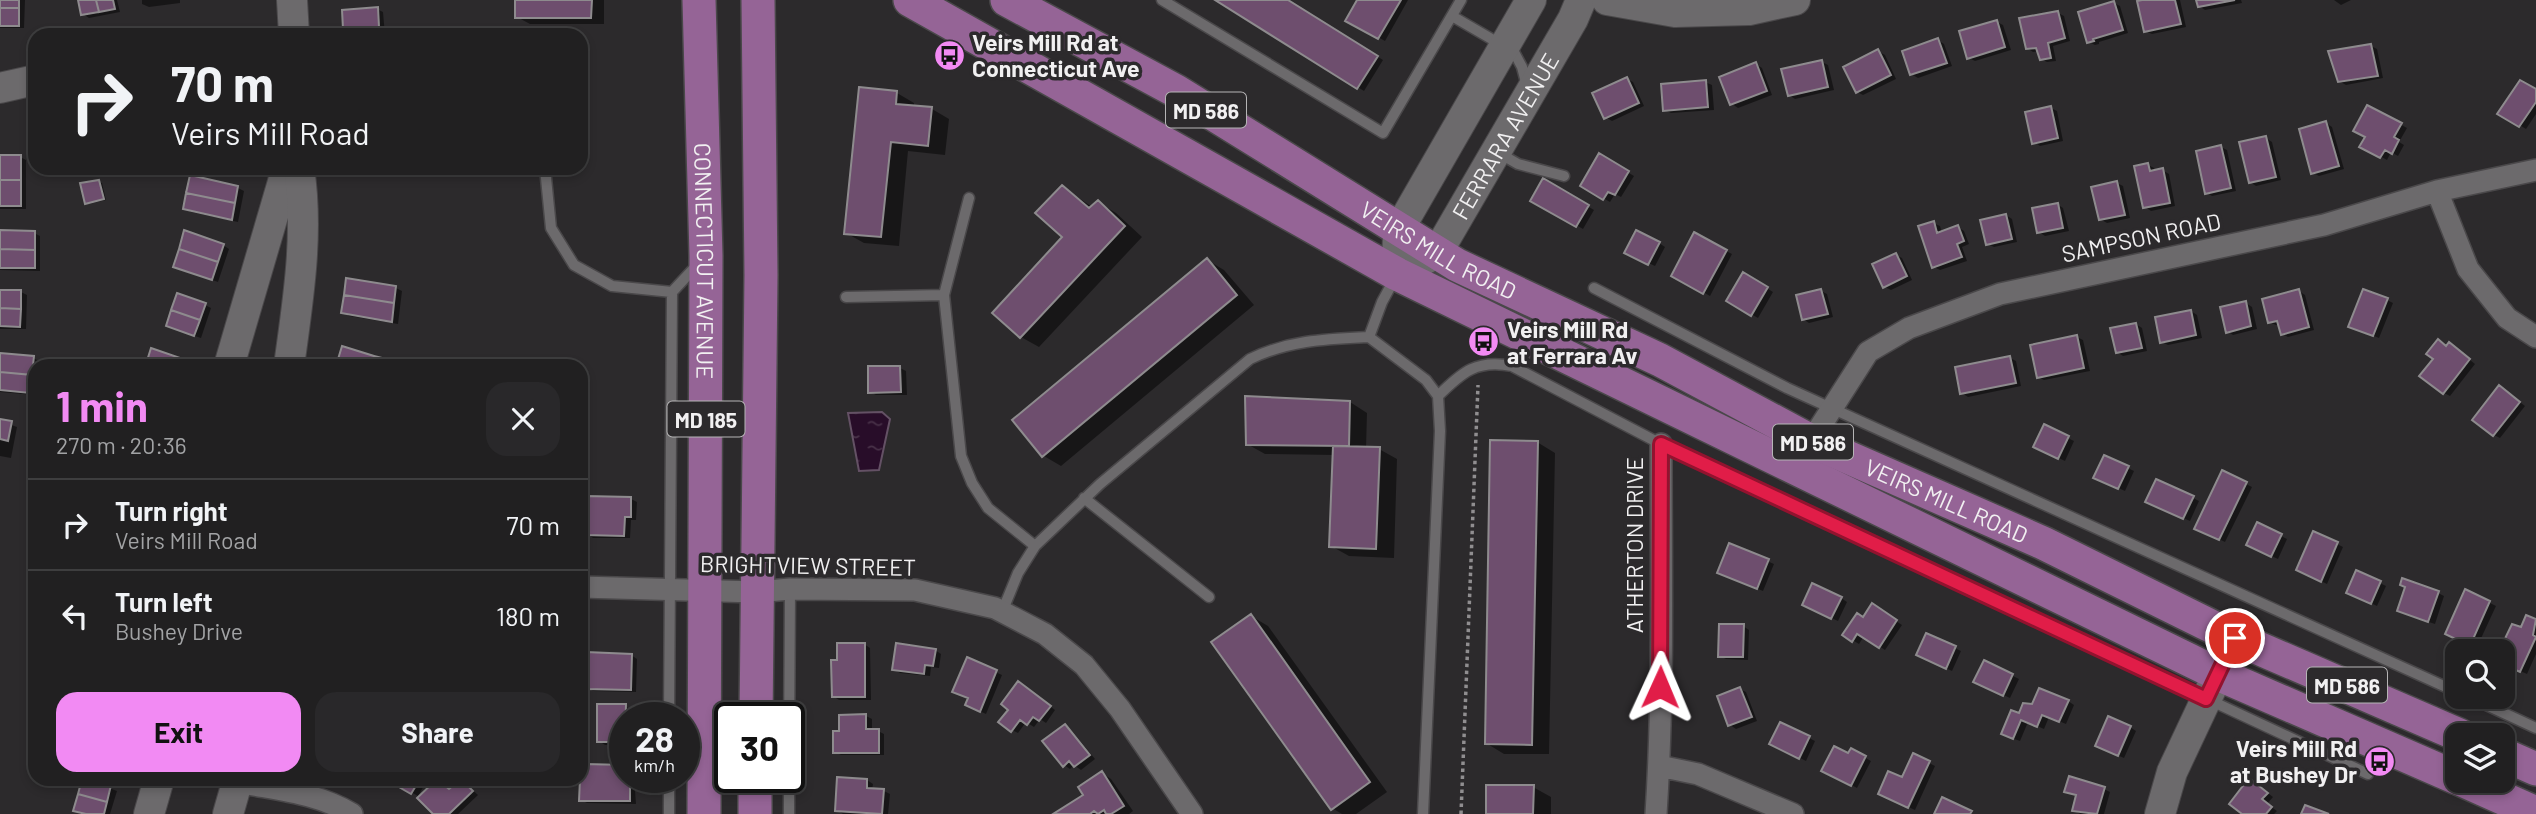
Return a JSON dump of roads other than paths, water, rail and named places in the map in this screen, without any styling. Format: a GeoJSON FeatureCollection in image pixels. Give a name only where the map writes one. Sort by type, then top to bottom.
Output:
{"type":"FeatureCollection","features":[{"type":"Feature","properties":{"kind":"main road","name":"VEIRS MILL ROAD"},"geometry":{"type":"LineString","coordinates":[[910,0],[1397,274],[2212,687],[2445,774]]}},
{"type":"Feature","properties":{"kind":"main road","name":"VEIRS MILL ROAD"},"geometry":{"type":"LineString","coordinates":[[1007,0],[1176,91],[1398,231],[1457,265],[1660,360],[1811,441],[2043,543],[2235,638],[2445,729]]}},
{"type":"Feature","properties":{"kind":"main road"},"geometry":{"type":"LineString","coordinates":[[1045,0],[1176,91]]}},
{"type":"Feature","properties":{"kind":"main road","name":"CONNECTICUT AVENUE"},"geometry":{"type":"LineString","coordinates":[[697,8],[706,256],[704,814]]}},
{"type":"Feature","properties":{"kind":"main road","name":"MD 185"},"geometry":{"type":"LineString","coordinates":[[756,702],[764,8]]}},
{"type":"Feature","properties":{"kind":"main road"},"geometry":{"type":"LineString","coordinates":[[2515,759],[2536,768]]}},
{"type":"Feature","properties":{"kind":"main road"},"geometry":{"type":"LineString","coordinates":[[755,793],[755,814]]}},
{"type":"Feature","properties":{"kind":"main road"},"geometry":{"type":"LineString","coordinates":[[2491,793],[2536,813]]}},
{"type":"Feature","properties":{"kind":"street"},"geometry":{"type":"LineString","coordinates":[[292,0],[293,28]]}},
{"type":"Feature","properties":{"kind":"street","name":"FERRARA AVENUE"},"geometry":{"type":"LineString","coordinates":[[1397,274],[1398,231],[1531,0]]}},
{"type":"Feature","properties":{"kind":"street","name":"FERRARA AVENUE"},"geometry":{"type":"LineString","coordinates":[[1437,253],[1530,96],[1581,0]]}},
{"type":"Feature","properties":{"kind":"street"},"geometry":{"type":"LineString","coordinates":[[1606,0],[1675,12],[1749,10],[1795,0]]}},
{"type":"Feature","properties":{"kind":"street"},"geometry":{"type":"LineString","coordinates":[[0,88],[28,82]]}},
{"type":"Feature","properties":{"kind":"street","name":"SAMPSON ROAD"},"geometry":{"type":"LineString","coordinates":[[1811,441],[1868,352],[1909,328],[2000,294],[2324,225],[2437,191],[2536,170]]}},
{"type":"Feature","properties":{"kind":"street"},"geometry":{"type":"LineString","coordinates":[[231,359],[285,175]]}},
{"type":"Feature","properties":{"kind":"street"},"geometry":{"type":"LineString","coordinates":[[290,359],[303,254],[300,175]]}},
{"type":"Feature","properties":{"kind":"street"},"geometry":{"type":"LineString","coordinates":[[2437,191],[2468,268],[2507,318],[2536,337]]}},
{"type":"Feature","properties":{"kind":"street"},"geometry":{"type":"LineString","coordinates":[[1397,274],[1437,253]]}},
{"type":"Feature","properties":{"kind":"street","name":"ATHERTON DRIVE"},"geometry":{"type":"LineString","coordinates":[[1656,814],[1662,583],[1661,444]]}},
{"type":"Feature","properties":{"kind":"street","name":"BRIGHTVIEW STREET"},"geometry":{"type":"LineString","coordinates":[[588,587],[757,592],[790,589],[915,590],[995,608],[1045,634],[1083,666],[1120,709],[1192,814]]}},
{"type":"Feature","properties":{"kind":"street"},"geometry":{"type":"LineString","coordinates":[[2160,814],[2172,772],[2235,638]]}},
{"type":"Feature","properties":{"kind":"street"},"geometry":{"type":"LineString","coordinates":[[1659,766],[1698,774],[1793,814]]}},
{"type":"Feature","properties":{"kind":"street"},"geometry":{"type":"LineString","coordinates":[[149,814],[157,786]]}},
{"type":"Feature","properties":{"kind":"street"},"geometry":{"type":"LineString","coordinates":[[228,814],[236,786]]}},
{"type":"Feature","properties":{"kind":"street"},"geometry":{"type":"LineString","coordinates":[[266,786],[309,795],[352,814]]}},
{"type":"Feature","properties":{"kind":"lane"},"geometry":{"type":"LineString","coordinates":[[1162,0],[1383,133],[1461,0]]}},
{"type":"Feature","properties":{"kind":"lane"},"geometry":{"type":"LineString","coordinates":[[1452,16],[1514,52],[1522,67],[1530,96]]}},
{"type":"Feature","properties":{"kind":"lane"},"geometry":{"type":"LineString","coordinates":[[1497,152],[1518,164],[1563,176]]}},
{"type":"Feature","properties":{"kind":"lane"},"geometry":{"type":"LineString","coordinates":[[546,175],[551,228],[574,265],[612,286],[672,292]]}},
{"type":"Feature","properties":{"kind":"lane"},"geometry":{"type":"LineString","coordinates":[[969,198],[944,295],[961,456],[972,483],[988,508],[1035,546]]}},
{"type":"Feature","properties":{"kind":"lane"},"geometry":{"type":"LineString","coordinates":[[669,702],[672,292],[706,256]]}},
{"type":"Feature","properties":{"kind":"lane","name":"VEIRS MILL ROAD"},"geometry":{"type":"LineString","coordinates":[[1369,337],[1382,302],[1397,274]]}},
{"type":"Feature","properties":{"kind":"lane","name":"VEIRS MILL ROAD"},"geometry":{"type":"LineString","coordinates":[[1594,288],[1787,388],[2445,687]]}},
{"type":"Feature","properties":{"kind":"lane"},"geometry":{"type":"LineString","coordinates":[[846,297],[944,295]]}},
{"type":"Feature","properties":{"kind":"lane"},"geometry":{"type":"LineString","coordinates":[[1002,612],[1018,573],[1035,546],[1084,498],[1250,359],[1293,343],[1369,337],[1426,380],[1438,396],[1440,431],[1423,814]]}},
{"type":"Feature","properties":{"kind":"lane","name":"VEIRS MILL ROAD"},"geometry":{"type":"LineString","coordinates":[[1438,396],[1461,373],[1472,368],[1488,364],[1512,366],[1661,444],[2212,687],[2368,774]]}},
{"type":"Feature","properties":{"kind":"lane"},"geometry":{"type":"LineString","coordinates":[[1084,498],[1209,597]]}},
{"type":"Feature","properties":{"kind":"lane"},"geometry":{"type":"LineString","coordinates":[[789,702],[790,589]]}},
{"type":"Feature","properties":{"kind":"lane"},"geometry":{"type":"LineString","coordinates":[[2495,709],[2536,728]]}},
{"type":"Feature","properties":{"kind":"lane"},"geometry":{"type":"LineString","coordinates":[[669,793],[669,814]]}},
{"type":"Feature","properties":{"kind":"lane"},"geometry":{"type":"LineString","coordinates":[[789,793],[789,814]]}},
{"type":"Feature","properties":{"kind":"water"},"geometry":{"type":"Polygon","coordinates":[[[882,412],[890,419],[879,470],[859,471],[848,413],[882,412]]]}},
{"type":"Feature","properties":{"kind":"place","name":"Veirs Mill Rd at Connecticut Ave"},"geometry":{"type":"Point","coordinates":[949,55]}},
{"type":"Feature","properties":{"kind":"place","name":"Veirs Mill Rd at Ferrara Av"},"geometry":{"type":"Point","coordinates":[1484,342]}},
{"type":"Feature","properties":{"kind":"place","name":"Veirs Mill Rd at Bushey Dr"},"geometry":{"type":"Point","coordinates":[2380,761]}}]}
